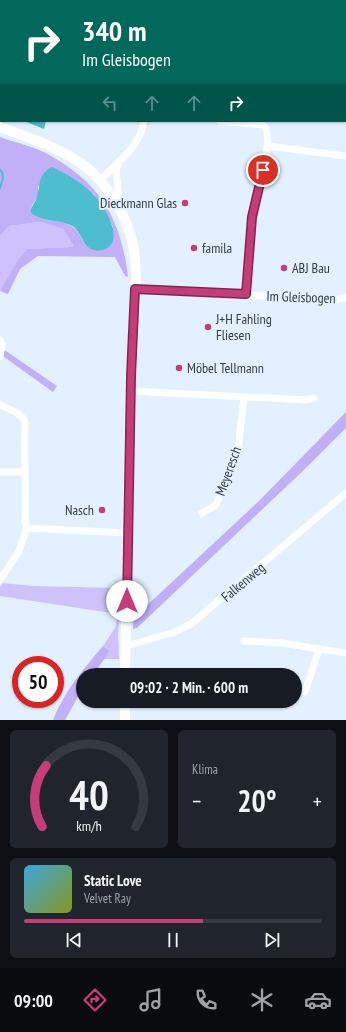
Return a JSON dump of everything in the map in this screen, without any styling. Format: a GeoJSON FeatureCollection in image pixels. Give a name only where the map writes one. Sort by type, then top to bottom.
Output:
{"type":"FeatureCollection","features":[{"type":"Feature","properties":{"kind":"main road"},"geometry":{"type":"LineString","coordinates":[[0,127],[65,152],[79,162],[100,180],[121,211],[130,234],[135,258],[135,289],[130,391],[125,668]]}},
{"type":"Feature","properties":{"kind":"main road"},"geometry":{"type":"LineString","coordinates":[[125,708],[125,720]]}},
{"type":"Feature","properties":{"kind":"street"},"geometry":{"type":"LineString","coordinates":[[100,180],[137,142],[144,122]]}},
{"type":"Feature","properties":{"kind":"street"},"geometry":{"type":"LineString","coordinates":[[231,122],[263,125],[268,130],[268,146],[252,217],[246,294]]}},
{"type":"Feature","properties":{"kind":"street"},"geometry":{"type":"LineString","coordinates":[[268,146],[346,156]]}},
{"type":"Feature","properties":{"kind":"street"},"geometry":{"type":"LineString","coordinates":[[119,161],[116,170],[121,211]]}},
{"type":"Feature","properties":{"kind":"street","name":"Im Gleisbogen"},"geometry":{"type":"LineString","coordinates":[[135,289],[335,300],[346,298]]}},
{"type":"Feature","properties":{"kind":"street"},"geometry":{"type":"LineString","coordinates":[[0,340],[2,344],[0,357]]}},
{"type":"Feature","properties":{"kind":"street"},"geometry":{"type":"LineString","coordinates":[[130,391],[306,400],[314,398]]}},
{"type":"Feature","properties":{"kind":"street","name":"Meyeresch"},"geometry":{"type":"LineString","coordinates":[[202,513],[216,505],[238,451],[244,397]]}},
{"type":"Feature","properties":{"kind":"street"},"geometry":{"type":"LineString","coordinates":[[0,405],[24,419],[25,472],[27,478],[25,521],[27,528],[19,551],[0,580]]}},
{"type":"Feature","properties":{"kind":"street"},"geometry":{"type":"LineString","coordinates":[[0,472],[25,472]]}},
{"type":"Feature","properties":{"kind":"street","name":"Falkenweg"},"geometry":{"type":"LineString","coordinates":[[126,646],[172,633],[191,624],[346,493]]}},
{"type":"Feature","properties":{"kind":"street"},"geometry":{"type":"LineString","coordinates":[[27,528],[127,533]]}},
{"type":"Feature","properties":{"kind":"street"},"geometry":{"type":"LineString","coordinates":[[244,641],[283,643],[346,653]]}},
{"type":"Feature","properties":{"kind":"street"},"geometry":{"type":"LineString","coordinates":[[305,692],[319,648]]}},
{"type":"Feature","properties":{"kind":"shaded area"},"geometry":{"type":"Polygon","coordinates":[[[0,137],[33,148],[51,156],[69,167],[84,179],[96,192],[114,221],[125,257],[128,277],[125,276],[115,257],[38,256],[20,269],[8,294],[0,291],[19,258],[27,249],[72,247],[73,245],[63,229],[40,222],[9,226],[0,236],[0,137]],[[38,186],[38,196],[32,205],[31,213],[41,218],[68,224],[75,228],[84,242],[113,227],[94,194],[38,186]]]}},
{"type":"Feature","properties":{"kind":"shaded area"},"geometry":{"type":"Polygon","coordinates":[[[40,222],[63,229],[73,245],[72,247],[27,249],[19,258],[2,291],[0,290],[0,236],[9,226],[40,222]]]}},
{"type":"Feature","properties":{"kind":"shaded area"},"geometry":{"type":"Polygon","coordinates":[[[0,347],[57,386],[53,392],[0,354],[0,347]]]}},
{"type":"Feature","properties":{"kind":"shaded area"},"geometry":{"type":"Polygon","coordinates":[[[346,412],[346,428],[307,467],[137,628],[133,629],[134,611],[142,610],[259,501],[346,412]]]}},
{"type":"Feature","properties":{"kind":"shaded area"},"geometry":{"type":"Polygon","coordinates":[[[3,583],[33,586],[117,588],[118,614],[0,596],[0,587],[3,583]]]}},
{"type":"Feature","properties":{"kind":"shaded area"},"geometry":{"type":"Polygon","coordinates":[[[118,614],[120,614],[118,633],[119,659],[104,659],[110,651],[103,646],[115,628],[118,614]]]}},
{"type":"Feature","properties":{"kind":"shaded area"},"geometry":{"type":"Polygon","coordinates":[[[103,646],[110,651],[98,668],[85,668],[103,646]]]}},
{"type":"Feature","properties":{"kind":"shaded area"},"geometry":{"type":"Polygon","coordinates":[[[76,680],[76,700],[65,720],[53,720],[59,708],[64,708],[64,698],[76,680]]]}},
{"type":"Feature","properties":{"kind":"water"},"geometry":{"type":"Polygon","coordinates":[[[26,122],[46,122],[44,129],[26,122]]]}},
{"type":"Feature","properties":{"kind":"water"},"geometry":{"type":"Polygon","coordinates":[[[52,167],[68,175],[84,186],[93,194],[102,206],[111,222],[114,238],[106,249],[91,249],[86,245],[74,227],[65,223],[41,218],[31,213],[31,208],[36,198],[42,176],[52,167]]]}},
{"type":"Feature","properties":{"kind":"waterway"},"geometry":{"type":"LineString","coordinates":[[0,170],[3,178],[0,188]]}},
{"type":"Feature","properties":{"kind":"place","name":"Dieckmann Glas"},"geometry":{"type":"Point","coordinates":[185,203]}},
{"type":"Feature","properties":{"kind":"place","name":"famila"},"geometry":{"type":"Point","coordinates":[194,248]}},
{"type":"Feature","properties":{"kind":"place","name":"ABJ Bau"},"geometry":{"type":"Point","coordinates":[284,268]}},
{"type":"Feature","properties":{"kind":"place","name":"J+H Fahling Fliesen"},"geometry":{"type":"Point","coordinates":[208,327]}},
{"type":"Feature","properties":{"kind":"place","name":"Möbel Tellmann"},"geometry":{"type":"Point","coordinates":[179,368]}},
{"type":"Feature","properties":{"kind":"place","name":"Nasch"},"geometry":{"type":"Point","coordinates":[102,510]}},
{"type":"Feature","properties":{"kind":"route"},"geometry":{"type":"LineString","coordinates":[[127,601],[129,436],[135,289],[246,294],[252,217],[263,170]]}}]}
